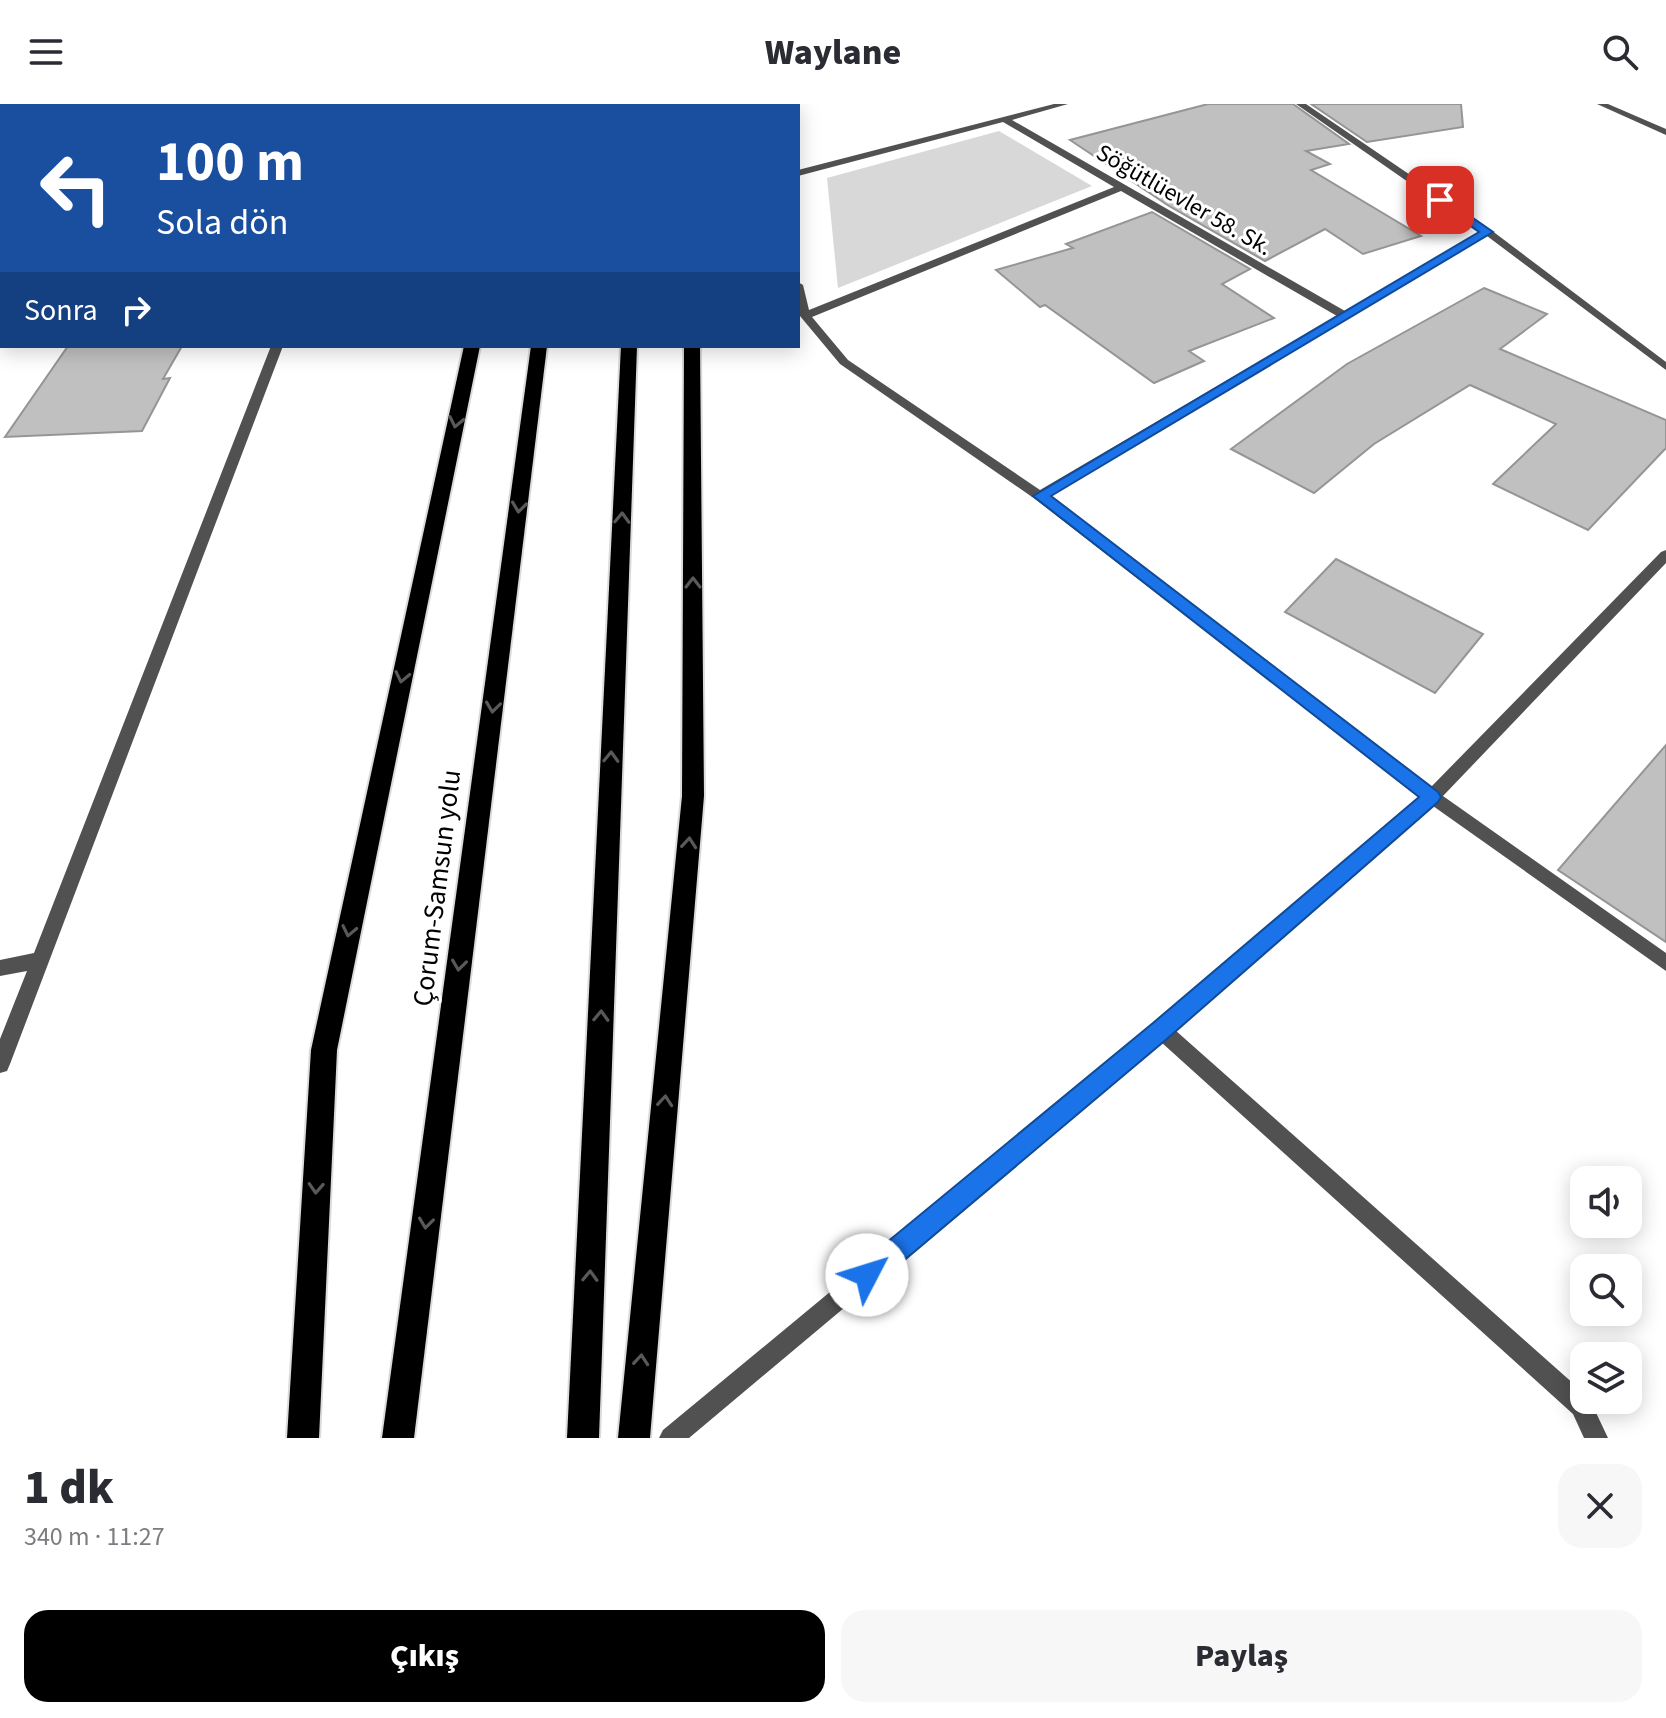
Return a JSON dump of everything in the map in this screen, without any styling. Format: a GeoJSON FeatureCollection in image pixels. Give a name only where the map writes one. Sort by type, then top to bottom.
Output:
{"type":"FeatureCollection","features":[{"type":"Feature","properties":{"kind":"highway"},"geometry":{"type":"LineString","coordinates":[[303,1438],[324,1050],[472,348]]}},
{"type":"Feature","properties":{"kind":"highway","name":"Çorum-Samsun yolu"},"geometry":{"type":"LineString","coordinates":[[398,1438],[539,348]]}},
{"type":"Feature","properties":{"kind":"highway"},"geometry":{"type":"LineString","coordinates":[[583,1438],[629,348]]}},
{"type":"Feature","properties":{"kind":"highway"},"geometry":{"type":"LineString","coordinates":[[634,1438],[693,796],[692,348]]}},
{"type":"Feature","properties":{"kind":"street"},"geometry":{"type":"LineString","coordinates":[[800,172],[1064,104]]}},
{"type":"Feature","properties":{"kind":"street"},"geometry":{"type":"LineString","coordinates":[[1300,104],[1487,232],[1666,367]]}},
{"type":"Feature","properties":{"kind":"street"},"geometry":{"type":"LineString","coordinates":[[1601,104],[1666,132]]}},
{"type":"Feature","properties":{"kind":"street","name":"Söğütlüevler 58. Sk."},"geometry":{"type":"LineString","coordinates":[[1005,120],[1344,315]]}},
{"type":"Feature","properties":{"kind":"street"},"geometry":{"type":"LineString","coordinates":[[805,316],[1122,187]]}},
{"type":"Feature","properties":{"kind":"street"},"geometry":{"type":"LineString","coordinates":[[1040,496],[1487,232]]}},
{"type":"Feature","properties":{"kind":"street"},"geometry":{"type":"LineString","coordinates":[[800,294],[805,316],[844,362],[1040,496],[1432,797],[1666,963]]}},
{"type":"Feature","properties":{"kind":"street"},"geometry":{"type":"LineString","coordinates":[[0,1064],[276,348]]}},
{"type":"Feature","properties":{"kind":"street"},"geometry":{"type":"LineString","coordinates":[[671,1438],[1161,1030],[1432,797],[1666,555]]}},
{"type":"Feature","properties":{"kind":"street"},"geometry":{"type":"LineString","coordinates":[[0,968],[40,960]]}},
{"type":"Feature","properties":{"kind":"street"},"geometry":{"type":"LineString","coordinates":[[1161,1030],[1581,1406],[1596,1438]]}},
{"type":"Feature","properties":{"kind":"shaded area"},"geometry":{"type":"Polygon","coordinates":[[[999,131],[1092,186],[838,288],[827,178],[999,131]]]}},
{"type":"Feature","properties":{"kind":"building"},"geometry":{"type":"Polygon","coordinates":[[[1208,104],[1293,104],[1349,144],[1306,151],[1330,164],[1311,170],[1421,236],[1363,254],[1325,229],[1265,261],[1169,206],[1070,140],[1208,104]]]}},
{"type":"Feature","properties":{"kind":"building"},"geometry":{"type":"Polygon","coordinates":[[[1311,104],[1461,104],[1463,127],[1367,142],[1311,104]]]}},
{"type":"Feature","properties":{"kind":"building"},"geometry":{"type":"Polygon","coordinates":[[[1152,212],[1250,269],[1222,284],[1274,318],[1189,351],[1204,361],[1154,383],[1045,305],[1040,307],[996,270],[1073,248],[1066,244],[1152,212]]]}},
{"type":"Feature","properties":{"kind":"building"},"geometry":{"type":"Polygon","coordinates":[[[1484,288],[1547,314],[1500,349],[1666,420],[1666,448],[1588,530],[1493,484],[1556,424],[1470,385],[1374,444],[1314,493],[1231,449],[1347,364],[1484,288]]]}},
{"type":"Feature","properties":{"kind":"building"},"geometry":{"type":"Polygon","coordinates":[[[67,348],[181,348],[163,379],[170,378],[142,431],[5,437],[67,348]]]}},
{"type":"Feature","properties":{"kind":"building"},"geometry":{"type":"Polygon","coordinates":[[[1336,559],[1483,634],[1435,693],[1285,612],[1336,559]]]}},
{"type":"Feature","properties":{"kind":"building"},"geometry":{"type":"Polygon","coordinates":[[[1666,745],[1666,942],[1558,870],[1666,745]]]}},
{"type":"Feature","properties":{"kind":"route"},"geometry":{"type":"LineString","coordinates":[[867,1275],[1161,1030],[1432,797],[1040,496],[1487,232],[1440,200]]}}]}
